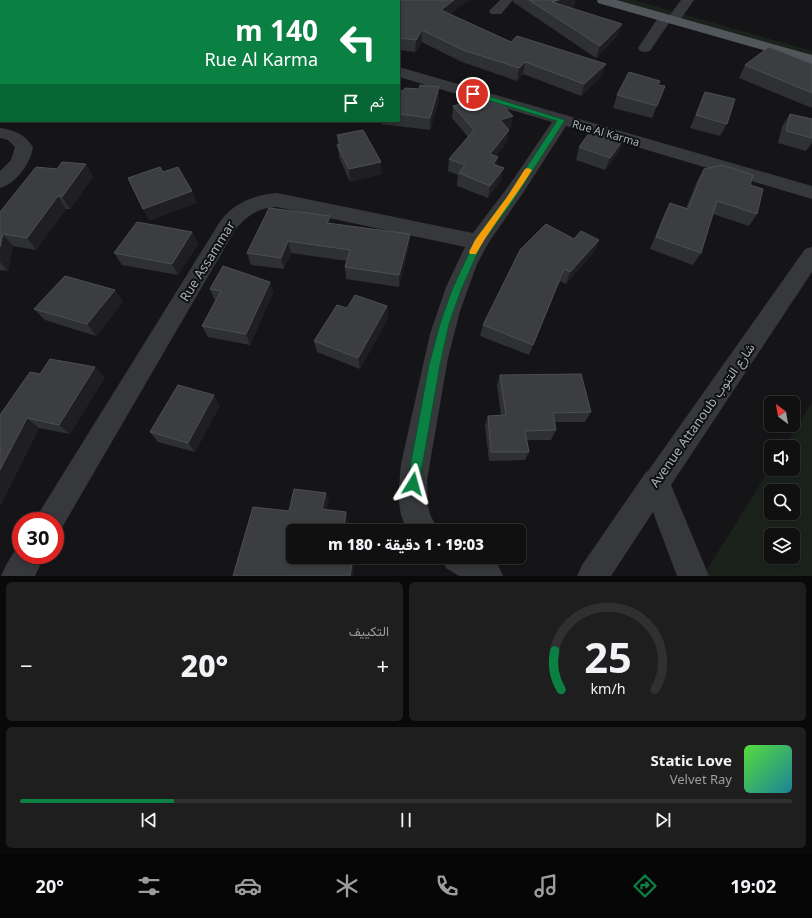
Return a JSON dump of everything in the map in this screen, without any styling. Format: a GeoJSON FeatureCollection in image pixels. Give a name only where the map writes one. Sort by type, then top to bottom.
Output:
{"type":"FeatureCollection","features":[{"type":"Feature","properties":{"kind":"main road"},"geometry":{"type":"LineString","coordinates":[[603,0],[677,12],[776,36]]}},
{"type":"Feature","properties":{"kind":"main road"},"geometry":{"type":"LineString","coordinates":[[646,0],[812,60]]}},
{"type":"Feature","properties":{"kind":"street"},"geometry":{"type":"LineString","coordinates":[[496,12],[507,0]]}},
{"type":"Feature","properties":{"kind":"street"},"geometry":{"type":"LineString","coordinates":[[644,48],[677,12]]}},
{"type":"Feature","properties":{"kind":"street","name":"Rue Al Karma"},"geometry":{"type":"LineString","coordinates":[[400,72],[812,193]]}},
{"type":"Feature","properties":{"kind":"street"},"geometry":{"type":"LineString","coordinates":[[419,524],[413,507],[412,495],[414,472],[433,372],[444,324],[456,290],[478,242],[510,199],[562,120]]}},
{"type":"Feature","properties":{"kind":"street"},"geometry":{"type":"LineString","coordinates":[[0,133],[10,134],[19,140],[24,147],[23,156],[20,163],[0,182]]}},
{"type":"Feature","properties":{"kind":"street","name":"Rue Assammar"},"geometry":{"type":"LineString","coordinates":[[55,512],[224,231],[234,217],[242,210],[262,201],[277,200],[478,242]]}},
{"type":"Feature","properties":{"kind":"street","name":"Avenue Attanoub شارع التنوب"},"geometry":{"type":"LineString","coordinates":[[592,576],[812,255]]}},
{"type":"Feature","properties":{"kind":"street"},"geometry":{"type":"LineString","coordinates":[[656,482],[693,576]]}},
{"type":"Feature","properties":{"kind":"street"},"geometry":{"type":"LineString","coordinates":[[18,576],[25,564]]}},
{"type":"Feature","properties":{"kind":"street"},"geometry":{"type":"LineString","coordinates":[[468,564],[486,576]]}},
{"type":"Feature","properties":{"kind":"shaded area"},"geometry":{"type":"Polygon","coordinates":[[[618,0],[634,0],[812,51],[812,55],[618,0]]]}},
{"type":"Feature","properties":{"kind":"shaded area"},"geometry":{"type":"Polygon","coordinates":[[[812,402],[812,576],[703,576],[765,476],[800,476],[800,440],[788,440],[793,432],[800,432],[800,421],[812,402]]]}},
{"type":"Feature","properties":{"kind":"building"},"geometry":{"type":"Polygon","coordinates":[[[401,0],[454,0],[441,10],[511,42],[517,36],[606,64],[584,84],[525,62],[519,68],[463,50],[422,30],[416,40],[400,38],[401,0]]]}},
{"type":"Feature","properties":{"kind":"building"},"geometry":{"type":"Polygon","coordinates":[[[529,0],[559,0],[552,2],[622,24],[600,46],[529,0]]]}},
{"type":"Feature","properties":{"kind":"building"},"geometry":{"type":"Polygon","coordinates":[[[769,47],[812,64],[812,93],[745,65],[769,47]]]}},
{"type":"Feature","properties":{"kind":"building"},"geometry":{"type":"Polygon","coordinates":[[[629,72],[660,81],[658,85],[665,86],[657,106],[617,95],[629,72]]]}},
{"type":"Feature","properties":{"kind":"building"},"geometry":{"type":"Polygon","coordinates":[[[420,85],[439,87],[430,118],[400,114],[400,90],[403,91],[405,88],[419,89],[420,85]]]}},
{"type":"Feature","properties":{"kind":"building"},"geometry":{"type":"Polygon","coordinates":[[[705,92],[735,99],[727,124],[696,115],[705,92]]]}},
{"type":"Feature","properties":{"kind":"building"},"geometry":{"type":"Polygon","coordinates":[[[497,99],[513,116],[500,120],[509,130],[490,154],[498,157],[493,164],[504,168],[490,186],[459,173],[465,165],[449,159],[474,130],[453,106],[476,100],[479,103],[497,99]]]}},
{"type":"Feature","properties":{"kind":"building"},"geometry":{"type":"Polygon","coordinates":[[[790,114],[812,119],[812,138],[786,131],[790,114]]]}},
{"type":"Feature","properties":{"kind":"building"},"geometry":{"type":"Polygon","coordinates":[[[592,129],[623,140],[610,158],[579,147],[592,129]]]}},
{"type":"Feature","properties":{"kind":"building"},"geometry":{"type":"Polygon","coordinates":[[[363,130],[381,162],[349,169],[337,145],[341,144],[337,135],[363,130]]]}},
{"type":"Feature","properties":{"kind":"building"},"geometry":{"type":"Polygon","coordinates":[[[62,162],[86,164],[62,197],[58,196],[27,238],[3,234],[0,247],[0,212],[36,167],[57,169],[62,162]]]}},
{"type":"Feature","properties":{"kind":"building"},"geometry":{"type":"Polygon","coordinates":[[[722,165],[753,175],[750,185],[763,189],[757,214],[717,201],[701,253],[656,237],[670,203],[688,209],[704,169],[722,165]]]}},
{"type":"Feature","properties":{"kind":"building"},"geometry":{"type":"Polygon","coordinates":[[[160,167],[163,172],[178,167],[192,191],[143,209],[128,178],[160,167]]]}},
{"type":"Feature","properties":{"kind":"building"},"geometry":{"type":"Polygon","coordinates":[[[269,208],[330,216],[327,223],[410,234],[399,275],[345,267],[350,250],[288,241],[281,258],[247,253],[269,208]]]}},
{"type":"Feature","properties":{"kind":"building"},"geometry":{"type":"Polygon","coordinates":[[[137,222],[192,232],[172,264],[114,253],[137,222]]]}},
{"type":"Feature","properties":{"kind":"building"},"geometry":{"type":"Polygon","coordinates":[[[546,224],[574,239],[581,231],[599,240],[570,272],[564,269],[533,345],[483,325],[520,250],[546,224]]]}},
{"type":"Feature","properties":{"kind":"building"},"geometry":{"type":"Polygon","coordinates":[[[223,266],[270,282],[246,334],[202,326],[221,291],[210,289],[223,266]]]}},
{"type":"Feature","properties":{"kind":"building"},"geometry":{"type":"Polygon","coordinates":[[[65,276],[115,290],[87,324],[34,309],[65,276]]]}},
{"type":"Feature","properties":{"kind":"building"},"geometry":{"type":"Polygon","coordinates":[[[355,295],[387,306],[358,358],[314,341],[337,305],[347,308],[355,295]]]}},
{"type":"Feature","properties":{"kind":"building"},"geometry":{"type":"Polygon","coordinates":[[[50,359],[95,367],[59,425],[27,418],[0,470],[0,415],[30,372],[40,374],[50,359]]]}},
{"type":"Feature","properties":{"kind":"building"},"geometry":{"type":"Polygon","coordinates":[[[581,374],[591,412],[553,413],[556,430],[525,431],[529,452],[491,452],[488,416],[506,415],[500,375],[581,374]]]}},
{"type":"Feature","properties":{"kind":"building"},"geometry":{"type":"Polygon","coordinates":[[[178,385],[214,395],[188,443],[150,432],[178,385]]]}},
{"type":"Feature","properties":{"kind":"building"},"geometry":{"type":"Polygon","coordinates":[[[294,489],[326,493],[322,509],[346,512],[344,524],[286,524],[286,564],[352,564],[350,576],[233,576],[253,507],[289,511],[294,489]]]}},
{"type":"Feature","properties":{"kind":"slow traffic"},"geometry":{"type":"LineString","coordinates":[[473,252],[478,242],[510,199],[528,170]]}},
{"type":"Feature","properties":{"kind":"route"},"geometry":{"type":"LineString","coordinates":[[413,484],[434,365],[444,324],[456,290],[478,242],[510,199],[562,120],[473,94]]}}]}
